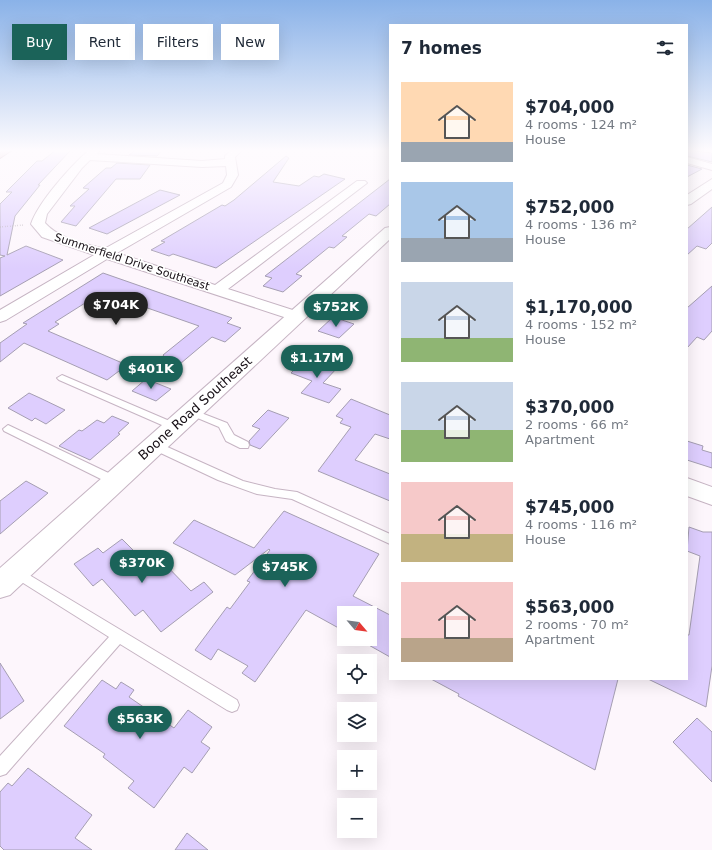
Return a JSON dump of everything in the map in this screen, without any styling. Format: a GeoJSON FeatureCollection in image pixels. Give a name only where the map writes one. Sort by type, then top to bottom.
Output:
{"type":"FeatureCollection","features":[{"type":"Feature","properties":{"kind":"street"},"geometry":{"type":"LineString","coordinates":[[38,224],[41,214],[59,190]]}},
{"type":"Feature","properties":{"kind":"street"},"geometry":{"type":"LineString","coordinates":[[0,317],[105,254],[219,190]]}},
{"type":"Feature","properties":{"kind":"street"},"geometry":{"type":"LineString","coordinates":[[217,290],[352,190]]}},
{"type":"Feature","properties":{"kind":"street"},"geometry":{"type":"LineString","coordinates":[[688,200],[702,190]]}},
{"type":"Feature","properties":{"kind":"street","name":"Summerfield Drive Southeast"},"geometry":{"type":"LineString","coordinates":[[38,224],[47,234],[56,238],[296,316]]}},
{"type":"Feature","properties":{"kind":"street","name":"Boone Road Southeast"},"geometry":{"type":"LineString","coordinates":[[5,581],[389,233]]}},
{"type":"Feature","properties":{"kind":"street"},"geometry":{"type":"LineString","coordinates":[[688,488],[712,496]]}},
{"type":"Feature","properties":{"kind":"lane"},"geometry":{"type":"LineString","coordinates":[[62,378],[175,427]]}},
{"type":"Feature","properties":{"kind":"lane"},"geometry":{"type":"LineString","coordinates":[[191,412],[223,425],[230,438],[244,445]]}},
{"type":"Feature","properties":{"kind":"lane"},"geometry":{"type":"LineString","coordinates":[[8,429],[115,480]]}},
{"type":"Feature","properties":{"kind":"lane"},"geometry":{"type":"LineString","coordinates":[[154,445],[236,482],[278,495],[293,495],[389,539]]}},
{"type":"Feature","properties":{"kind":"lane"},"geometry":{"type":"LineString","coordinates":[[5,581],[119,636],[232,705]]}},
{"type":"Feature","properties":{"kind":"lane"},"geometry":{"type":"LineString","coordinates":[[0,768],[119,636]]}},
{"type":"Feature","properties":{"kind":"path"},"geometry":{"type":"LineString","coordinates":[[0,227],[38,224]]}},
{"type":"Feature","properties":{"kind":"building"},"geometry":{"type":"Polygon","coordinates":[[[8,190],[36,190],[15,216],[7,255],[26,246],[63,260],[0,296],[0,258],[5,256],[0,255],[0,204],[12,192],[6,192],[8,190]]]}},
{"type":"Feature","properties":{"kind":"building"},"geometry":{"type":"Polygon","coordinates":[[[88,190],[107,190],[76,226],[61,222],[75,206],[70,206],[88,190]]]}},
{"type":"Feature","properties":{"kind":"building"},"geometry":{"type":"Polygon","coordinates":[[[160,190],[180,195],[107,234],[89,228],[160,190]]]}},
{"type":"Feature","properties":{"kind":"building"},"geometry":{"type":"Polygon","coordinates":[[[246,190],[330,190],[216,268],[173,254],[169,256],[151,250],[165,242],[161,241],[222,205],[225,206],[246,190]]]}},
{"type":"Feature","properties":{"kind":"building"},"geometry":{"type":"Polygon","coordinates":[[[376,190],[389,190],[389,205],[376,216],[369,214],[342,236],[347,237],[334,248],[329,247],[296,274],[302,276],[283,292],[263,286],[272,278],[265,276],[376,190]]]}},
{"type":"Feature","properties":{"kind":"building"},"geometry":{"type":"Polygon","coordinates":[[[712,207],[712,243],[706,249],[697,246],[688,254],[688,228],[712,207]]]}},
{"type":"Feature","properties":{"kind":"building"},"geometry":{"type":"Polygon","coordinates":[[[103,273],[232,318],[227,323],[241,328],[225,342],[212,337],[174,369],[163,355],[199,326],[116,297],[107,303],[93,298],[55,322],[59,324],[48,331],[127,365],[107,380],[24,343],[0,362],[0,343],[27,324],[23,323],[103,273]]]}},
{"type":"Feature","properties":{"kind":"building"},"geometry":{"type":"Polygon","coordinates":[[[712,286],[712,331],[704,340],[697,337],[688,347],[688,307],[712,286]]]}},
{"type":"Feature","properties":{"kind":"building"},"geometry":{"type":"Polygon","coordinates":[[[333,317],[354,324],[339,338],[318,331],[333,317]]]}},
{"type":"Feature","properties":{"kind":"building"},"geometry":{"type":"Polygon","coordinates":[[[308,356],[338,367],[323,383],[341,389],[329,403],[301,393],[312,381],[291,373],[308,356]]]}},
{"type":"Feature","properties":{"kind":"building"},"geometry":{"type":"Polygon","coordinates":[[[146,379],[171,389],[156,401],[132,391],[146,379]]]}},
{"type":"Feature","properties":{"kind":"building"},"geometry":{"type":"Polygon","coordinates":[[[29,393],[65,410],[46,424],[35,418],[32,421],[8,408],[29,393]]]}},
{"type":"Feature","properties":{"kind":"building"},"geometry":{"type":"Polygon","coordinates":[[[351,399],[389,415],[389,439],[375,434],[355,460],[389,474],[389,501],[318,471],[351,427],[340,423],[343,419],[336,416],[351,399]]]}},
{"type":"Feature","properties":{"kind":"building"},"geometry":{"type":"Polygon","coordinates":[[[268,410],[289,418],[260,449],[250,445],[249,441],[260,429],[252,426],[268,410]]]}},
{"type":"Feature","properties":{"kind":"building"},"geometry":{"type":"Polygon","coordinates":[[[112,416],[129,423],[118,433],[120,434],[90,460],[59,446],[79,430],[82,431],[97,420],[104,423],[112,416]]]}},
{"type":"Feature","properties":{"kind":"building"},"geometry":{"type":"Polygon","coordinates":[[[688,441],[703,446],[702,450],[712,453],[712,468],[688,460],[688,441]]]}},
{"type":"Feature","properties":{"kind":"building"},"geometry":{"type":"Polygon","coordinates":[[[26,481],[48,493],[0,534],[0,501],[26,481]]]}},
{"type":"Feature","properties":{"kind":"building"},"geometry":{"type":"Polygon","coordinates":[[[284,511],[379,554],[353,596],[372,606],[337,606],[337,627],[306,610],[255,682],[242,673],[248,666],[218,649],[211,660],[195,650],[227,607],[230,609],[250,582],[247,581],[270,550],[269,549],[235,575],[173,543],[194,520],[254,548],[284,511]]]}},
{"type":"Feature","properties":{"kind":"building"},"geometry":{"type":"Polygon","coordinates":[[[689,527],[703,532],[712,532],[712,666],[706,707],[650,680],[688,680],[688,635],[700,556],[688,551],[689,527]]]}},
{"type":"Feature","properties":{"kind":"building"},"geometry":{"type":"Polygon","coordinates":[[[122,539],[149,566],[159,558],[191,591],[204,582],[213,592],[161,632],[143,610],[135,616],[102,579],[93,586],[74,564],[98,548],[103,553],[122,539]]]}},
{"type":"Feature","properties":{"kind":"building"},"geometry":{"type":"Polygon","coordinates":[[[377,608],[389,614],[389,656],[370,646],[377,646],[377,608]]]}},
{"type":"Feature","properties":{"kind":"building"},"geometry":{"type":"Polygon","coordinates":[[[0,663],[24,701],[0,719],[0,663]]]}},
{"type":"Feature","properties":{"kind":"building"},"geometry":{"type":"Polygon","coordinates":[[[102,680],[116,689],[121,682],[134,690],[129,697],[174,728],[188,710],[212,727],[201,742],[210,748],[192,773],[184,767],[154,808],[128,788],[134,781],[103,757],[105,754],[64,726],[102,680]]]}},
{"type":"Feature","properties":{"kind":"building"},"geometry":{"type":"Polygon","coordinates":[[[433,680],[618,680],[595,770],[458,696],[459,694],[433,680]]]}},
{"type":"Feature","properties":{"kind":"building"},"geometry":{"type":"Polygon","coordinates":[[[697,718],[712,732],[712,782],[673,742],[697,718]]]}},
{"type":"Feature","properties":{"kind":"building"},"geometry":{"type":"Polygon","coordinates":[[[28,768],[92,815],[75,838],[92,850],[4,850],[0,846],[0,792],[8,783],[12,786],[28,768]]]}},
{"type":"Feature","properties":{"kind":"building"},"geometry":{"type":"Polygon","coordinates":[[[187,833],[208,850],[175,850],[187,833]]]}}]}
